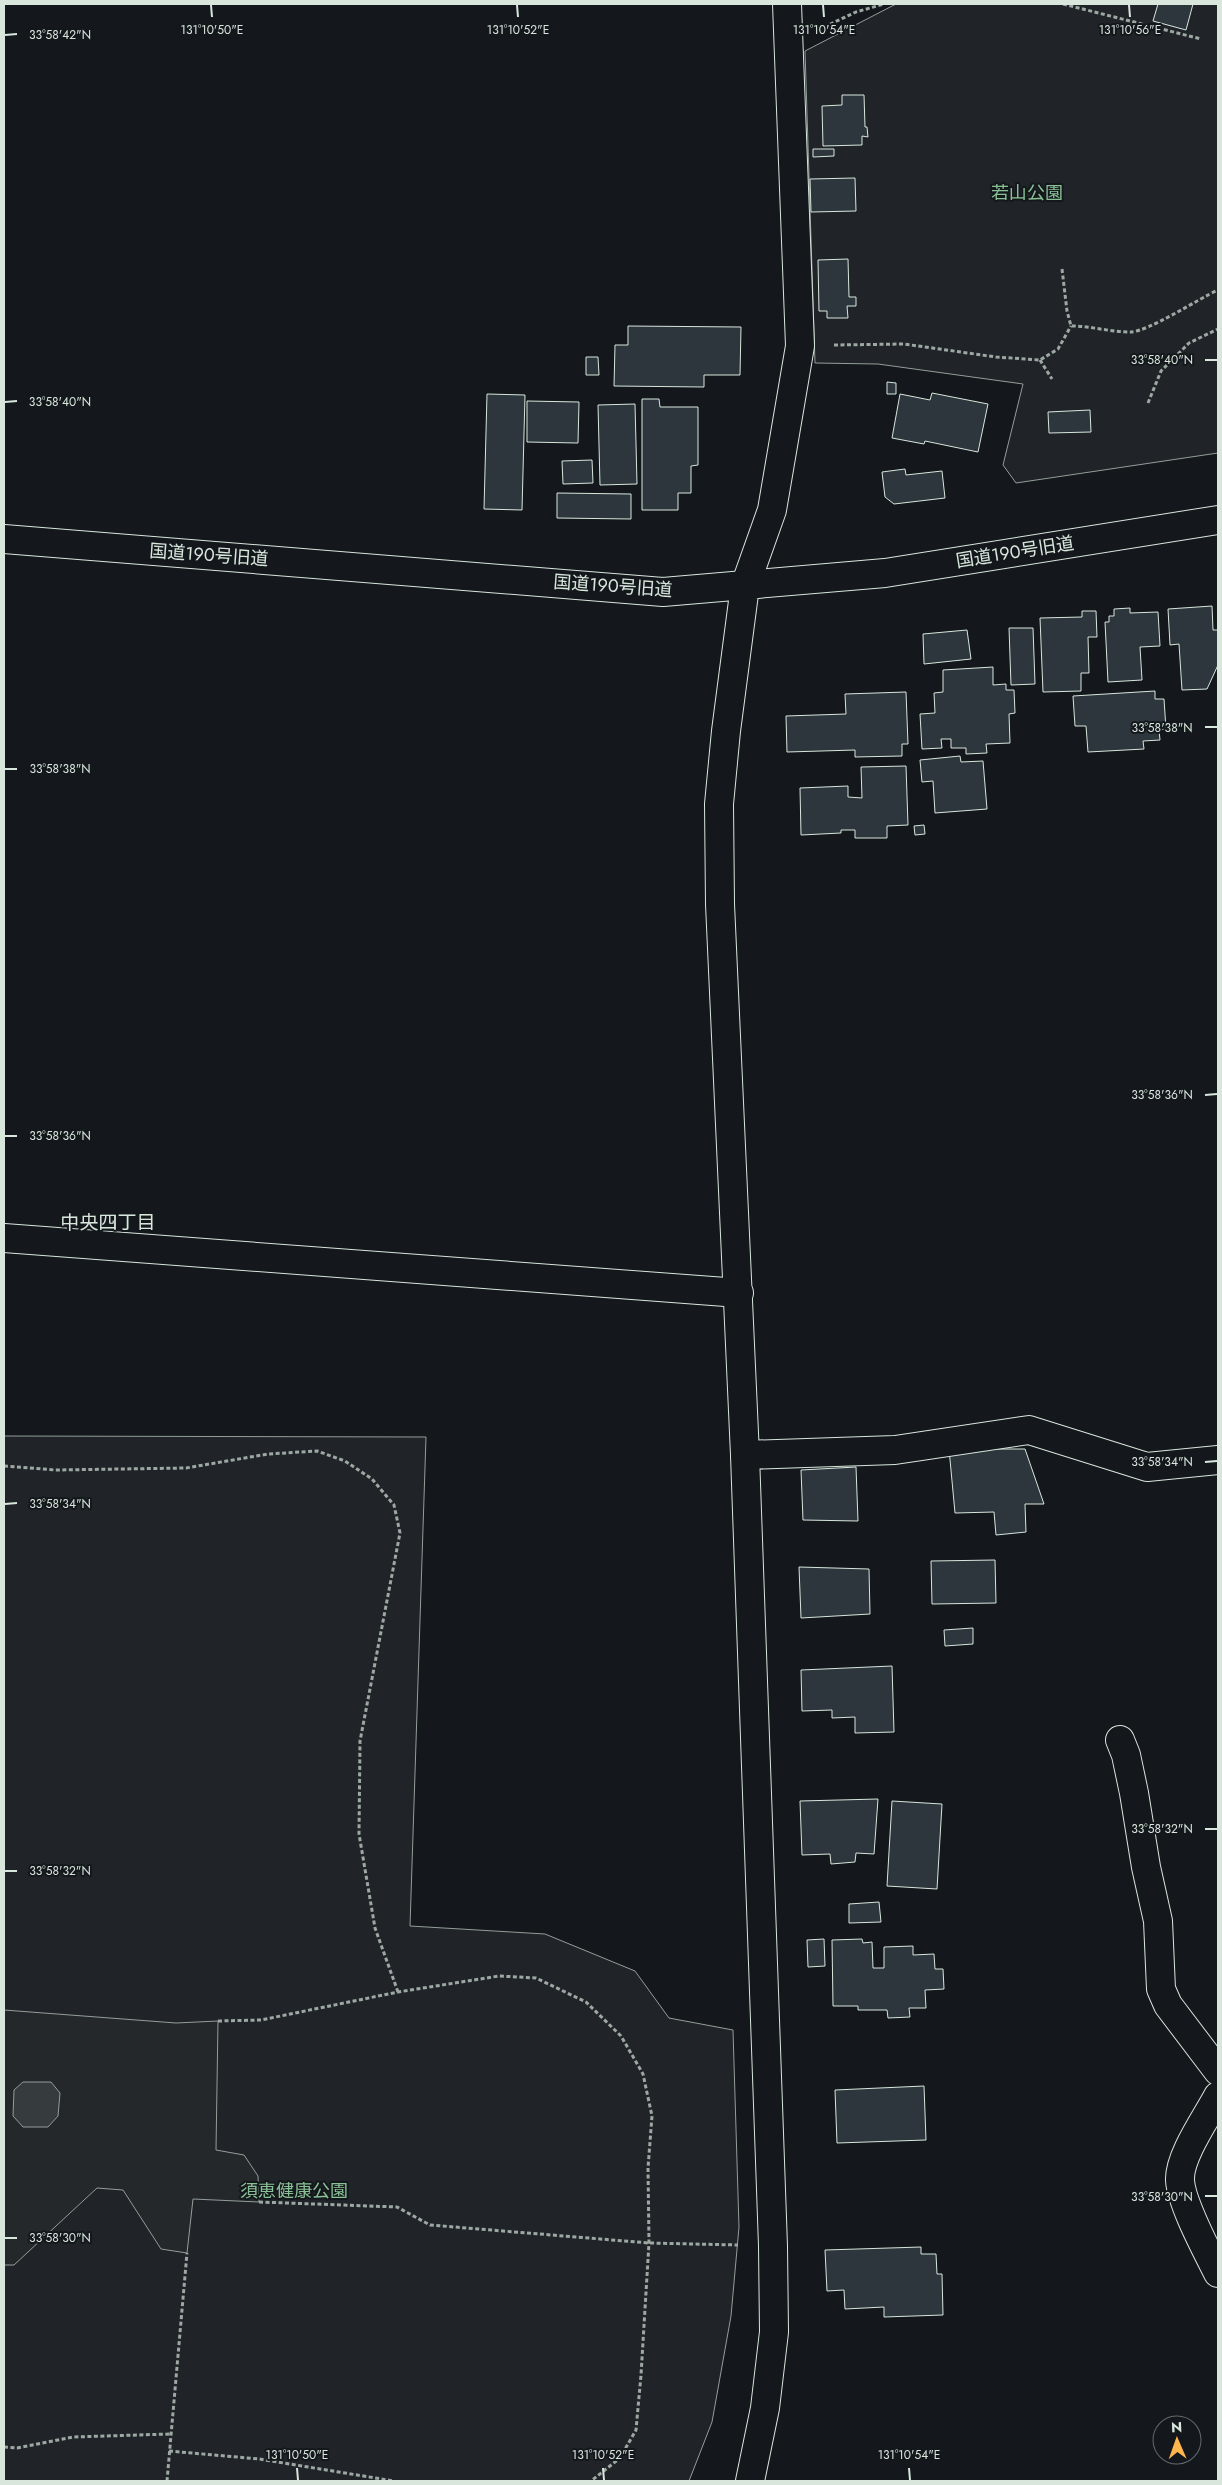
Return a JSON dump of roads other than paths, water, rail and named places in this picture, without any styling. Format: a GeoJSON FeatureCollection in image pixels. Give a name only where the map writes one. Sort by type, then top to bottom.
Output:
{"type":"FeatureCollection","features":[{"type":"Feature","properties":{"kind":"street"},"geometry":{"type":"LineString","coordinates":[[750,2481],[765,2408],[774,2332],[774,2246],[745,1455],[723,987],[719,804],[726,731],[745,586],[772,510],[800,346],[787,4]]}},
{"type":"Feature","properties":{"kind":"street","name":"国道190号旧道"},"geometry":{"type":"LineString","coordinates":[[4,539],[663,592],[885,573],[1218,520]]}},
{"type":"Feature","properties":{"kind":"street"},"geometry":{"type":"LineString","coordinates":[[4,1238],[738,1293]]}},
{"type":"Feature","properties":{"kind":"street"},"geometry":{"type":"LineString","coordinates":[[745,1455],[895,1450],[1029,1430],[1147,1467],[1218,1460]]}},
{"type":"Feature","properties":{"kind":"street"},"geometry":{"type":"LineString","coordinates":[[1120,1740],[1126,1755],[1134,1793],[1146,1866],[1158,1921],[1161,1989],[1168,2005],[1218,2070]]}},
{"type":"Feature","properties":{"kind":"street"},"geometry":{"type":"LineString","coordinates":[[1218,2096],[1185,2157],[1180,2179],[1186,2202],[1218,2272]]}},
{"type":"Feature","properties":{"kind":"district","name":"中央四丁目"},"geometry":{"type":"Point","coordinates":[108,1222]}},
{"type":"Feature","properties":{"kind":"park label","name":"若山公園"},"geometry":{"type":"Point","coordinates":[1027,193]}},
{"type":"Feature","properties":{"kind":"park label","name":"須恵健康公園"},"geometry":{"type":"Point","coordinates":[294,2191]}}]}
